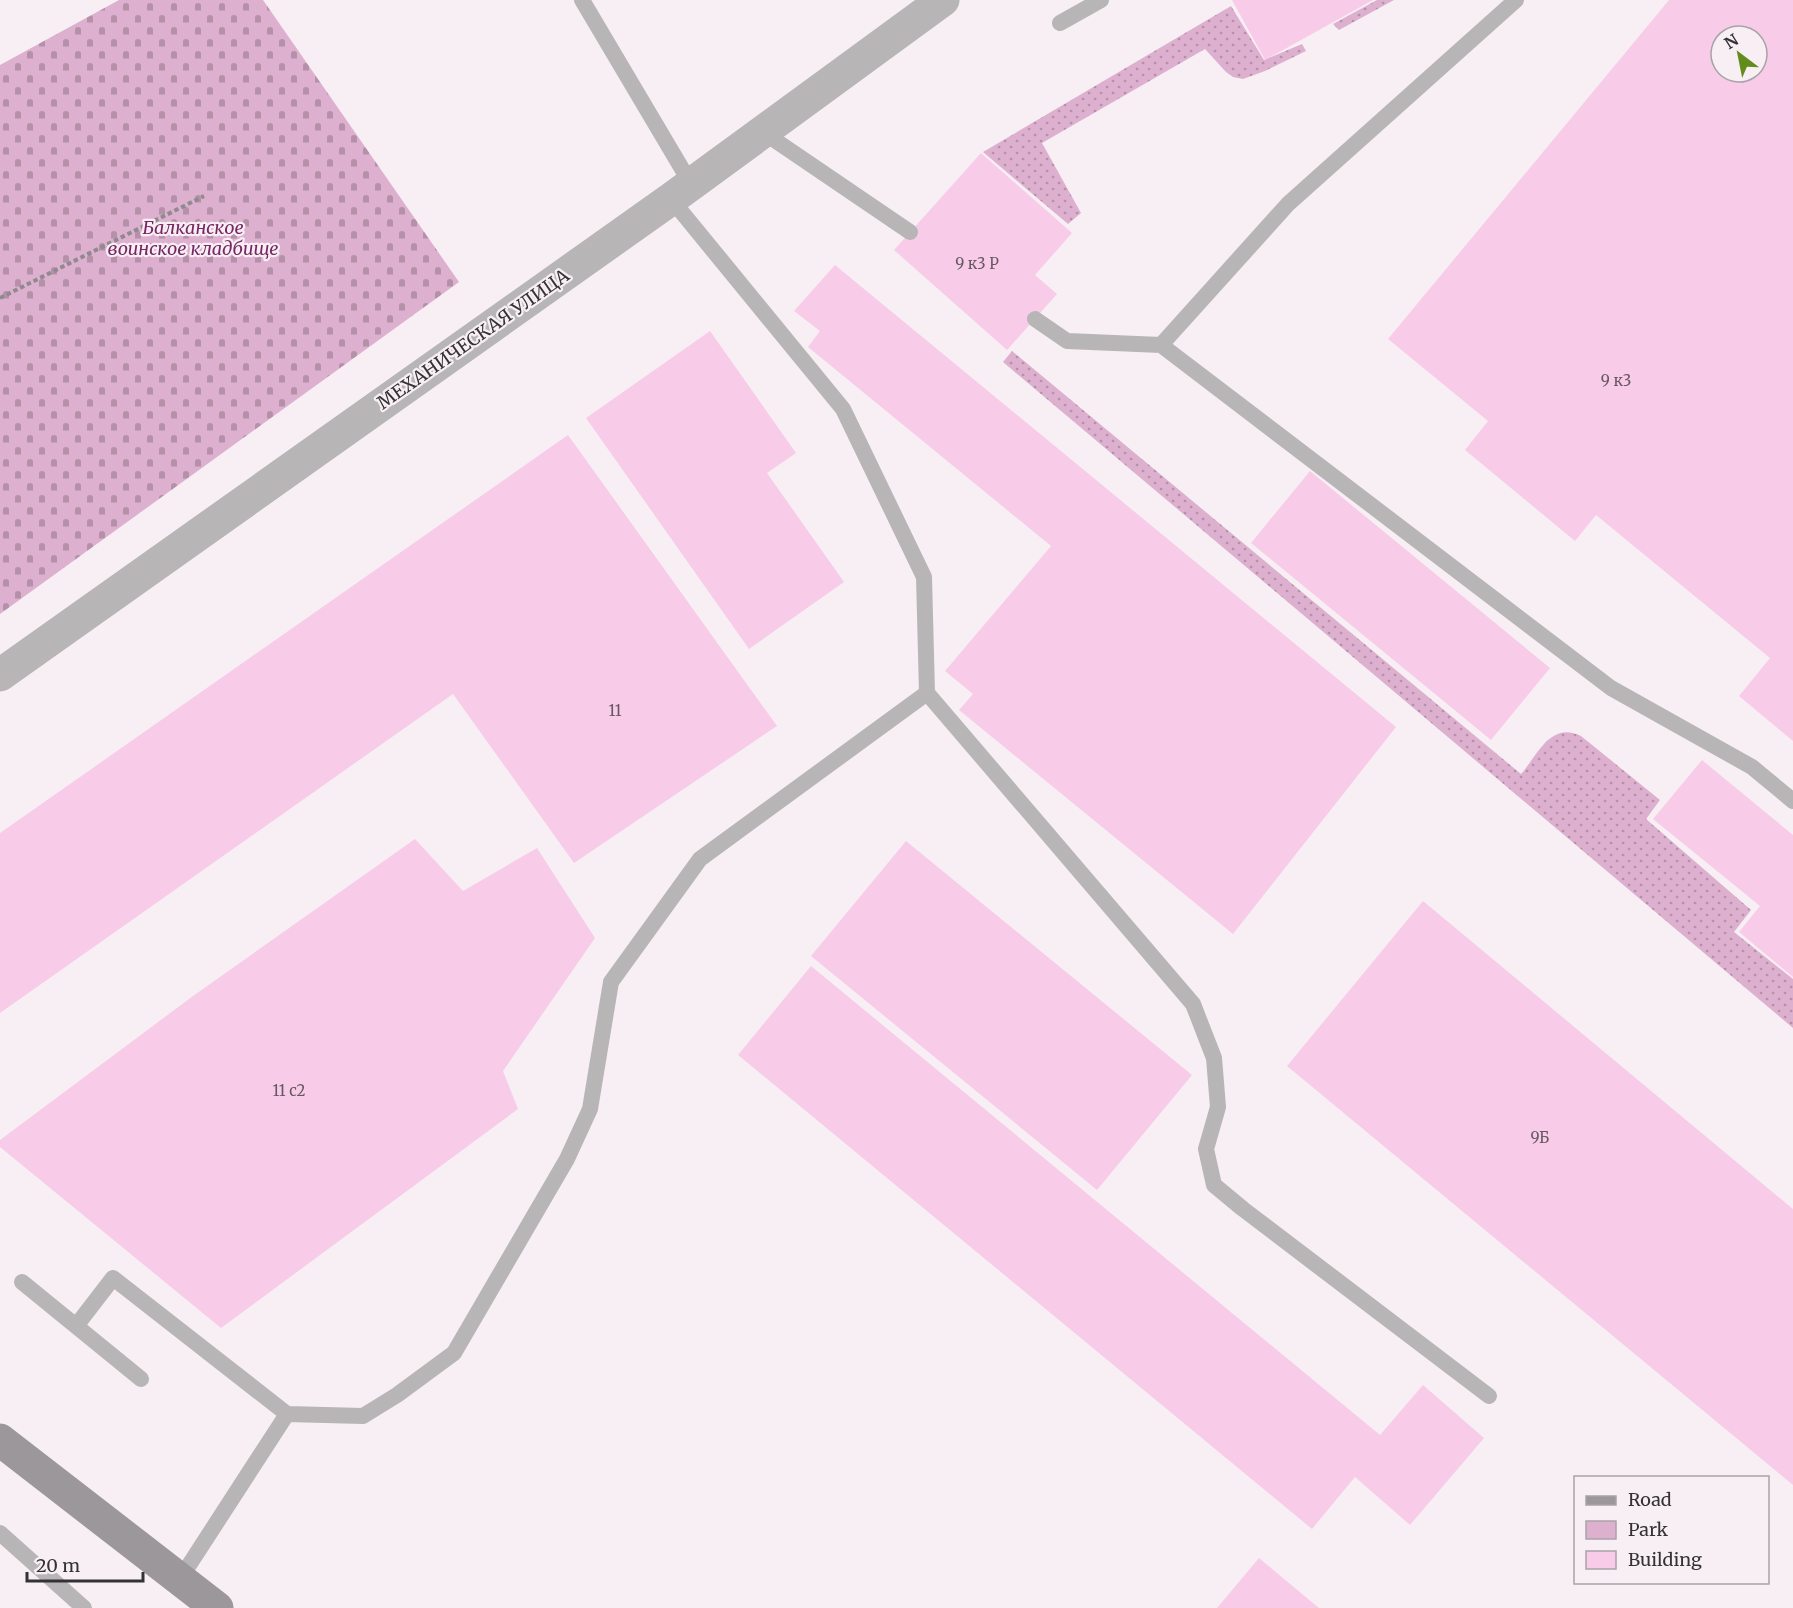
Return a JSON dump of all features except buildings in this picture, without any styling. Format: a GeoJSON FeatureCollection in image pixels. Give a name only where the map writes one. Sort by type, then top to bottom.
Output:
{"type":"FeatureCollection","features":[{"type":"Feature","properties":{"kind":"main road"},"geometry":{"type":"LineString","coordinates":[[0,1440],[217,1608]]}},
{"type":"Feature","properties":{"kind":"street","name":"МЕХАНИЧЕСКАЯ УЛИЦА"},"geometry":{"type":"LineString","coordinates":[[0,675],[681,192],[939,1]]}},
{"type":"Feature","properties":{"kind":"lane"},"geometry":{"type":"LineString","coordinates":[[582,0],[681,192],[843,409],[924,577],[927,693],[1193,1004],[1214,1058],[1218,1107],[1206,1149],[1214,1185],[1489,1396]]}},
{"type":"Feature","properties":{"kind":"lane"},"geometry":{"type":"LineString","coordinates":[[1060,23],[1101,0]]}},
{"type":"Feature","properties":{"kind":"lane"},"geometry":{"type":"LineString","coordinates":[[1161,345],[1288,204],[1516,0]]}},
{"type":"Feature","properties":{"kind":"lane"},"geometry":{"type":"LineString","coordinates":[[763,132],[910,232]]}},
{"type":"Feature","properties":{"kind":"lane"},"geometry":{"type":"LineString","coordinates":[[1035,319],[1067,341],[1161,345],[1611,688],[1752,767],[1793,801]]}},
{"type":"Feature","properties":{"kind":"lane"},"geometry":{"type":"LineString","coordinates":[[76,1326],[113,1278],[287,1414],[363,1416],[397,1395],[454,1353],[567,1159],[590,1109],[611,982],[700,860],[927,693]]}},
{"type":"Feature","properties":{"kind":"lane"},"geometry":{"type":"LineString","coordinates":[[21,1282],[141,1378]]}},
{"type":"Feature","properties":{"kind":"lane"},"geometry":{"type":"LineString","coordinates":[[180,1579],[287,1414]]}},
{"type":"Feature","properties":{"kind":"lane"},"geometry":{"type":"LineString","coordinates":[[0,1533],[84,1608]]}},
{"type":"Feature","properties":{"kind":"path"},"geometry":{"type":"LineString","coordinates":[[0,298],[204,196]]}},
{"type":"Feature","properties":{"kind":"green space","name":"Балканское воинское кладбище"},"geometry":{"type":"Polygon","coordinates":[[[119,0],[263,0],[459,282],[0,614],[0,65],[119,0]]]}},
{"type":"Feature","properties":{"kind":"green space"},"geometry":{"type":"Polygon","coordinates":[[[1377,0],[1394,0],[1339,30],[1333,24],[1377,0]]]}},
{"type":"Feature","properties":{"kind":"green space"},"geometry":{"type":"Polygon","coordinates":[[[1231,6],[1264,60],[1302,44],[1306,51],[1243,79],[1233,77],[1226,72],[1205,49],[1042,143],[1081,213],[1068,224],[983,152],[1231,6]]]}},
{"type":"Feature","properties":{"kind":"green space"},"geometry":{"type":"Polygon","coordinates":[[[1012,351],[1521,774],[1553,736],[1570,733],[1581,736],[1660,800],[1646,819],[1751,910],[1734,932],[1793,979],[1793,1028],[1003,362],[1012,351]]]}}]}
